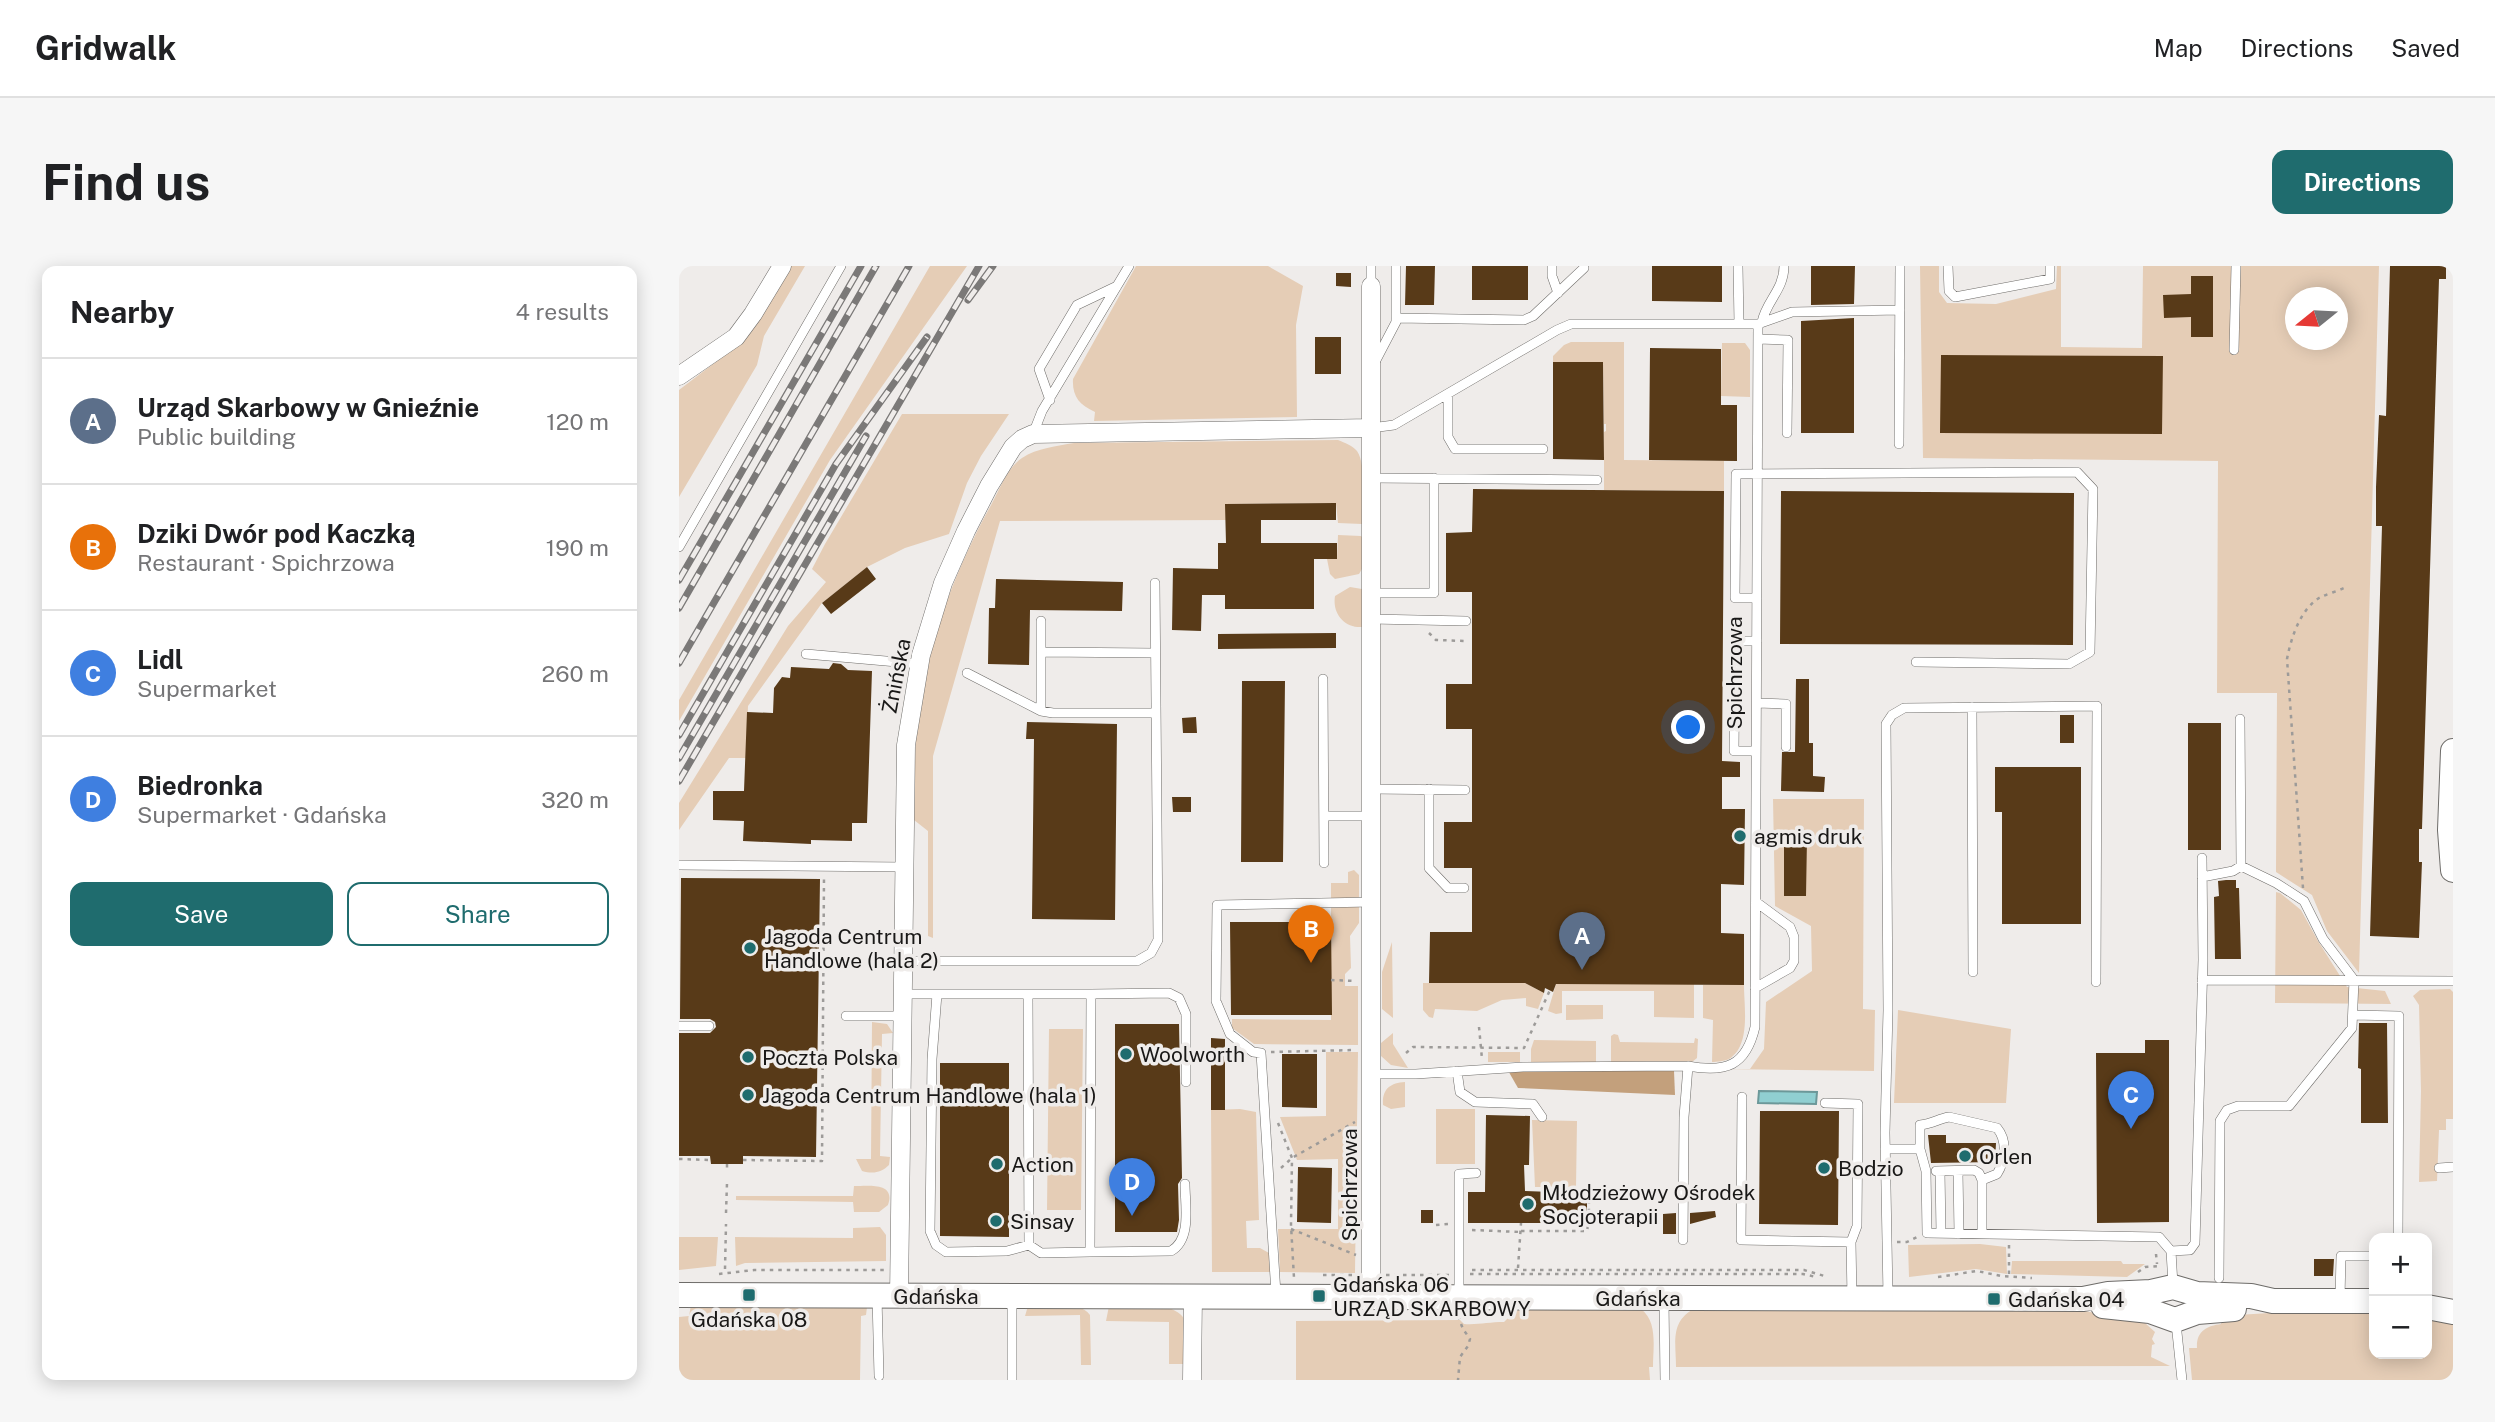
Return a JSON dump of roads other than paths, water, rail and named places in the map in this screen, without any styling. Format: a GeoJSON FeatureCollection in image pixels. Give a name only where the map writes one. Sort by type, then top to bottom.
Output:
{"type":"FeatureCollection","features":[{"type":"Feature","properties":{"kind":"street"},"geometry":{"type":"LineString","coordinates":[[679,376],[736,337],[782,266]]}},
{"type":"Feature","properties":{"kind":"street","name":"Spichrzowa"},"geometry":{"type":"LineString","coordinates":[[1371,286],[1371,1296]]}},
{"type":"Feature","properties":{"kind":"street"},"geometry":{"type":"LineString","coordinates":[[1034,435],[1371,428]]}},
{"type":"Feature","properties":{"kind":"street","name":"Żnińska"},"geometry":{"type":"LineString","coordinates":[[888,1296],[903,1016],[906,745],[920,664],[943,583],[966,531],[1013,447],[1022,439],[1034,435]]}},
{"type":"Feature","properties":{"kind":"street"},"geometry":{"type":"LineString","coordinates":[[2453,751],[2450,830],[2453,870]]}},
{"type":"Feature","properties":{"kind":"street"},"geometry":{"type":"LineString","coordinates":[[2168,1279],[2158,1298],[2158,1309],[2173,1317]]}},
{"type":"Feature","properties":{"kind":"street","name":"Gdańska"},"geometry":{"type":"LineString","coordinates":[[679,1295],[1371,1296],[1459,1306],[1664,1298],[2083,1299],[2168,1279],[2197,1294],[2251,1296],[2273,1301],[2369,1301]]}},
{"type":"Feature","properties":{"kind":"street"},"geometry":{"type":"LineString","coordinates":[[1192,1380],[1193,1296]]}},
{"type":"Feature","properties":{"kind":"street"},"geometry":{"type":"LineString","coordinates":[[2432,1300],[2453,1298]]}},
{"type":"Feature","properties":{"kind":"street","name":"Gdańska"},"geometry":{"type":"LineString","coordinates":[[2083,1299],[2106,1307],[2173,1317],[2197,1312],[2252,1308],[2273,1301]]}},
{"type":"Feature","properties":{"kind":"street"},"geometry":{"type":"LineString","coordinates":[[2432,1308],[2453,1312]]}},
{"type":"Feature","properties":{"kind":"lane"},"geometry":{"type":"LineString","coordinates":[[679,547],[841,266]]}},
{"type":"Feature","properties":{"kind":"lane"},"geometry":{"type":"LineString","coordinates":[[1034,435],[1042,411],[1129,266]]}},
{"type":"Feature","properties":{"kind":"lane"},"geometry":{"type":"LineString","coordinates":[[1371,266],[1371,286]]}},
{"type":"Feature","properties":{"kind":"lane"},"geometry":{"type":"LineString","coordinates":[[1371,369],[1391,335],[1396,318],[1397,266]]}},
{"type":"Feature","properties":{"kind":"lane"},"geometry":{"type":"LineString","coordinates":[[1552,266],[1552,276],[1558,293]]}},
{"type":"Feature","properties":{"kind":"lane"},"geometry":{"type":"LineString","coordinates":[[1738,266],[1739,324]]}},
{"type":"Feature","properties":{"kind":"lane"},"geometry":{"type":"LineString","coordinates":[[1760,323],[1784,279],[1784,266]]}},
{"type":"Feature","properties":{"kind":"lane"},"geometry":{"type":"LineString","coordinates":[[1899,444],[1900,266]]}},
{"type":"Feature","properties":{"kind":"lane"},"geometry":{"type":"LineString","coordinates":[[1948,266],[1949,291],[1955,297],[2050,279],[2050,266]]}},
{"type":"Feature","properties":{"kind":"lane"},"geometry":{"type":"LineString","coordinates":[[2234,350],[2236,266]]}},
{"type":"Feature","properties":{"kind":"lane"},"geometry":{"type":"LineString","coordinates":[[1396,318],[1524,320],[1533,316],[1584,268]]}},
{"type":"Feature","properties":{"kind":"lane"},"geometry":{"type":"LineString","coordinates":[[1050,400],[1039,369],[1070,316],[1077,305],[1117,286]]}},
{"type":"Feature","properties":{"kind":"lane"},"geometry":{"type":"LineString","coordinates":[[1371,428],[1394,425],[1571,324],[1739,324],[1760,323],[1792,312],[1900,310]]}},
{"type":"Feature","properties":{"kind":"lane","name":"Spichrzowa"},"geometry":{"type":"LineString","coordinates":[[1371,1074],[1482,1069],[1688,1066],[1715,1068],[1740,1060],[1751,1046],[1755,1027],[1760,323]]}},
{"type":"Feature","properties":{"kind":"lane"},"geometry":{"type":"LineString","coordinates":[[1758,339],[1788,340],[1787,433]]}},
{"type":"Feature","properties":{"kind":"lane"},"geometry":{"type":"LineString","coordinates":[[1448,394],[1448,437],[1455,449],[1543,449]]}},
{"type":"Feature","properties":{"kind":"lane"},"geometry":{"type":"LineString","coordinates":[[1757,598],[1735,598],[1736,474],[2077,472],[2093,489],[2090,652],[2069,664],[1916,662]]}},
{"type":"Feature","properties":{"kind":"lane"},"geometry":{"type":"LineString","coordinates":[[1371,478],[1597,480]]}},
{"type":"Feature","properties":{"kind":"lane"},"geometry":{"type":"LineString","coordinates":[[1371,593],[1434,593],[1434,478]]}},
{"type":"Feature","properties":{"kind":"lane"},"geometry":{"type":"LineString","coordinates":[[903,961],[1136,961],[1151,953],[1158,940],[1155,583]]}},
{"type":"Feature","properties":{"kind":"lane"},"geometry":{"type":"LineString","coordinates":[[1371,619],[1466,621]]}},
{"type":"Feature","properties":{"kind":"lane"},"geometry":{"type":"LineString","coordinates":[[1041,621],[1041,711]]}},
{"type":"Feature","properties":{"kind":"lane"},"geometry":{"type":"LineString","coordinates":[[1756,751],[1734,751],[1735,641],[1757,641]]}},
{"type":"Feature","properties":{"kind":"lane"},"geometry":{"type":"LineString","coordinates":[[1041,652],[1155,653]]}},
{"type":"Feature","properties":{"kind":"lane"},"geometry":{"type":"LineString","coordinates":[[806,654],[920,664]]}},
{"type":"Feature","properties":{"kind":"lane"},"geometry":{"type":"LineString","coordinates":[[967,673],[1041,711],[1156,713]]}},
{"type":"Feature","properties":{"kind":"lane"},"geometry":{"type":"LineString","coordinates":[[1323,679],[1324,863]]}},
{"type":"Feature","properties":{"kind":"lane"},"geometry":{"type":"LineString","coordinates":[[1757,703],[1786,704],[1786,747]]}},
{"type":"Feature","properties":{"kind":"lane"},"geometry":{"type":"LineString","coordinates":[[1888,1298],[1885,1149],[1888,1010],[1886,724],[1892,715],[1904,708],[2097,706],[2096,982]]}},
{"type":"Feature","properties":{"kind":"lane"},"geometry":{"type":"LineString","coordinates":[[1972,707],[1973,971]]}},
{"type":"Feature","properties":{"kind":"lane"},"geometry":{"type":"LineString","coordinates":[[2240,719],[2241,866]]}},
{"type":"Feature","properties":{"kind":"lane"},"geometry":{"type":"LineString","coordinates":[[1371,789],[1465,789]]}},
{"type":"Feature","properties":{"kind":"lane"},"geometry":{"type":"LineString","coordinates":[[1429,789],[1429,868],[1448,888],[1464,888]]}},
{"type":"Feature","properties":{"kind":"lane"},"geometry":{"type":"LineString","coordinates":[[1324,816],[1371,816]]}},
{"type":"Feature","properties":{"kind":"lane"},"geometry":{"type":"LineString","coordinates":[[2171,1251],[2190,1250],[2195,1243],[2202,980],[2202,858]]}},
{"type":"Feature","properties":{"kind":"lane"},"geometry":{"type":"LineString","coordinates":[[679,865],[905,867]]}},
{"type":"Feature","properties":{"kind":"lane"},"geometry":{"type":"LineString","coordinates":[[2202,877],[2233,871],[2241,866]]}},
{"type":"Feature","properties":{"kind":"lane"},"geometry":{"type":"LineString","coordinates":[[2220,1278],[2220,1121],[2227,1110],[2238,1106],[2289,1106],[2352,1028],[2353,1015],[2354,980],[2323,939],[2304,901],[2276,883],[2241,866]]}},
{"type":"Feature","properties":{"kind":"lane"},"geometry":{"type":"LineString","coordinates":[[1276,1296],[1271,1177],[1261,1053],[1253,1052],[1230,1034],[1216,1000],[1217,905],[1371,902]]}},
{"type":"Feature","properties":{"kind":"lane"},"geometry":{"type":"LineString","coordinates":[[1755,988],[1790,968],[1794,961],[1794,937],[1790,927],[1756,902]]}},
{"type":"Feature","properties":{"kind":"lane"},"geometry":{"type":"LineString","coordinates":[[2202,980],[2453,981]]}},
{"type":"Feature","properties":{"kind":"lane"},"geometry":{"type":"LineString","coordinates":[[903,994],[1169,993],[1179,998],[1186,1014],[1187,1082]]}},
{"type":"Feature","properties":{"kind":"lane"},"geometry":{"type":"LineString","coordinates":[[937,994],[932,1059],[930,1231],[936,1245],[946,1252],[1007,1251],[1029,1245],[1041,1253],[1171,1251],[1179,1247],[1185,1232],[1185,1184]]}},
{"type":"Feature","properties":{"kind":"lane"},"geometry":{"type":"LineString","coordinates":[[1028,994],[1029,1245]]}},
{"type":"Feature","properties":{"kind":"lane"},"geometry":{"type":"LineString","coordinates":[[1090,1252],[1091,994]]}},
{"type":"Feature","properties":{"kind":"lane"},"geometry":{"type":"LineString","coordinates":[[2353,1015],[2399,1016],[2398,1233]]}},
{"type":"Feature","properties":{"kind":"lane"},"geometry":{"type":"LineString","coordinates":[[846,1016],[903,1016]]}},
{"type":"Feature","properties":{"kind":"lane"},"geometry":{"type":"LineString","coordinates":[[679,1026],[709,1026]]}},
{"type":"Feature","properties":{"kind":"lane"},"geometry":{"type":"LineString","coordinates":[[1683,1240],[1684,1117],[1688,1066]]}},
{"type":"Feature","properties":{"kind":"lane"},"geometry":{"type":"LineString","coordinates":[[1457,1071],[1460,1092],[1475,1102],[1533,1104],[1542,1117]]}},
{"type":"Feature","properties":{"kind":"lane"},"geometry":{"type":"LineString","coordinates":[[1742,1097],[1741,1241],[1851,1241]]}},
{"type":"Feature","properties":{"kind":"lane"},"geometry":{"type":"LineString","coordinates":[[1825,1103],[1858,1104],[1857,1226],[1851,1241],[1852,1298]]}},
{"type":"Feature","properties":{"kind":"lane"},"geometry":{"type":"LineString","coordinates":[[1982,1180],[1997,1174],[2004,1163],[2003,1140],[1997,1128],[1949,1117],[1933,1124],[1920,1125],[1920,1149],[1926,1171],[1927,1233],[2159,1237],[2171,1251],[2168,1279]]}},
{"type":"Feature","properties":{"kind":"lane"},"geometry":{"type":"LineString","coordinates":[[1885,1149],[1920,1149]]}},
{"type":"Feature","properties":{"kind":"lane"},"geometry":{"type":"LineString","coordinates":[[2439,1168],[2453,1167]]}},
{"type":"Feature","properties":{"kind":"lane"},"geometry":{"type":"LineString","coordinates":[[1926,1171],[1974,1170],[1979,1173],[1982,1180],[1982,1234]]}},
{"type":"Feature","properties":{"kind":"lane"},"geometry":{"type":"LineString","coordinates":[[1940,1171],[1941,1233]]}},
{"type":"Feature","properties":{"kind":"lane"},"geometry":{"type":"LineString","coordinates":[[1958,1171],[1959,1234]]}},
{"type":"Feature","properties":{"kind":"lane"},"geometry":{"type":"LineString","coordinates":[[1459,1306],[1459,1174],[1476,1173]]}},
{"type":"Feature","properties":{"kind":"lane"},"geometry":{"type":"LineString","coordinates":[[2340,1301],[2341,1256],[2369,1256]]}},
{"type":"Feature","properties":{"kind":"lane"},"geometry":{"type":"LineString","coordinates":[[879,1376],[888,1296]]}},
{"type":"Feature","properties":{"kind":"lane"},"geometry":{"type":"LineString","coordinates":[[1012,1296],[1012,1380]]}},
{"type":"Feature","properties":{"kind":"lane"},"geometry":{"type":"LineString","coordinates":[[1664,1298],[1665,1380]]}},
{"type":"Feature","properties":{"kind":"lane"},"geometry":{"type":"LineString","coordinates":[[2173,1317],[2182,1380]]}},
{"type":"Feature","properties":{"kind":"water"},"geometry":{"type":"Polygon","coordinates":[[[1759,1091],[1817,1092],[1816,1104],[1758,1103],[1759,1091]]]}},
{"type":"Feature","properties":{"kind":"railway"},"geometry":{"type":"LineString","coordinates":[[679,580],[861,266]]}},
{"type":"Feature","properties":{"kind":"railway"},"geometry":{"type":"LineString","coordinates":[[679,608],[876,266]]}},
{"type":"Feature","properties":{"kind":"railway"},"geometry":{"type":"LineString","coordinates":[[679,663],[909,266]]}},
{"type":"Feature","properties":{"kind":"railway"},"geometry":{"type":"LineString","coordinates":[[679,781],[979,266]]}},
{"type":"Feature","properties":{"kind":"railway"},"geometry":{"type":"LineString","coordinates":[[968,300],[993,266]]}},
{"type":"Feature","properties":{"kind":"railway"},"geometry":{"type":"LineString","coordinates":[[679,735],[836,464],[927,337]]}},
{"type":"Feature","properties":{"kind":"railway"},"geometry":{"type":"LineString","coordinates":[[679,758],[866,436]]}},
{"type":"Feature","properties":{"kind":"place","name":"agmis druk"},"geometry":{"type":"Point","coordinates":[1740,836]}},
{"type":"Feature","properties":{"kind":"place","name":"Jagoda Centrum Handlowe (hala 2)"},"geometry":{"type":"Point","coordinates":[750,948]}},
{"type":"Feature","properties":{"kind":"place","name":"Dziki Dwór pod Kaczką"},"geometry":{"type":"Point","coordinates":[1311,963]}},
{"type":"Feature","properties":{"kind":"place","name":"Urząd Skarbowy w Gnieźnie"},"geometry":{"type":"Point","coordinates":[1582,970]}},
{"type":"Feature","properties":{"kind":"place","name":"Woolworth"},"geometry":{"type":"Point","coordinates":[1126,1054]}},
{"type":"Feature","properties":{"kind":"place","name":"Poczta Polska"},"geometry":{"type":"Point","coordinates":[748,1057]}},
{"type":"Feature","properties":{"kind":"place","name":"Jagoda Centrum Handlowe (hala 1)"},"geometry":{"type":"Point","coordinates":[748,1095]}},
{"type":"Feature","properties":{"kind":"place","name":"Lidl"},"geometry":{"type":"Point","coordinates":[2131,1129]}},
{"type":"Feature","properties":{"kind":"place","name":"Orlen"},"geometry":{"type":"Point","coordinates":[1965,1156]}},
{"type":"Feature","properties":{"kind":"place","name":"Action"},"geometry":{"type":"Point","coordinates":[997,1164]}},
{"type":"Feature","properties":{"kind":"place","name":"Bodzio"},"geometry":{"type":"Point","coordinates":[1824,1168]}},
{"type":"Feature","properties":{"kind":"place","name":"Młodzieżowy Ośrodek Socjoterapii"},"geometry":{"type":"Point","coordinates":[1528,1204]}},
{"type":"Feature","properties":{"kind":"place","name":"Biedronka"},"geometry":{"type":"Point","coordinates":[1132,1216]}},
{"type":"Feature","properties":{"kind":"place","name":"Sinsay"},"geometry":{"type":"Point","coordinates":[996,1221]}},
{"type":"Feature","properties":{"kind":"place","name":"Gdańska 08"},"geometry":{"type":"Point","coordinates":[749,1295]}},
{"type":"Feature","properties":{"kind":"place","name":"Gdańska 06 URZĄD SKARBOWY"},"geometry":{"type":"Point","coordinates":[1319,1296]}},
{"type":"Feature","properties":{"kind":"place","name":"Gdańska 04"},"geometry":{"type":"Point","coordinates":[1994,1299]}}]}
